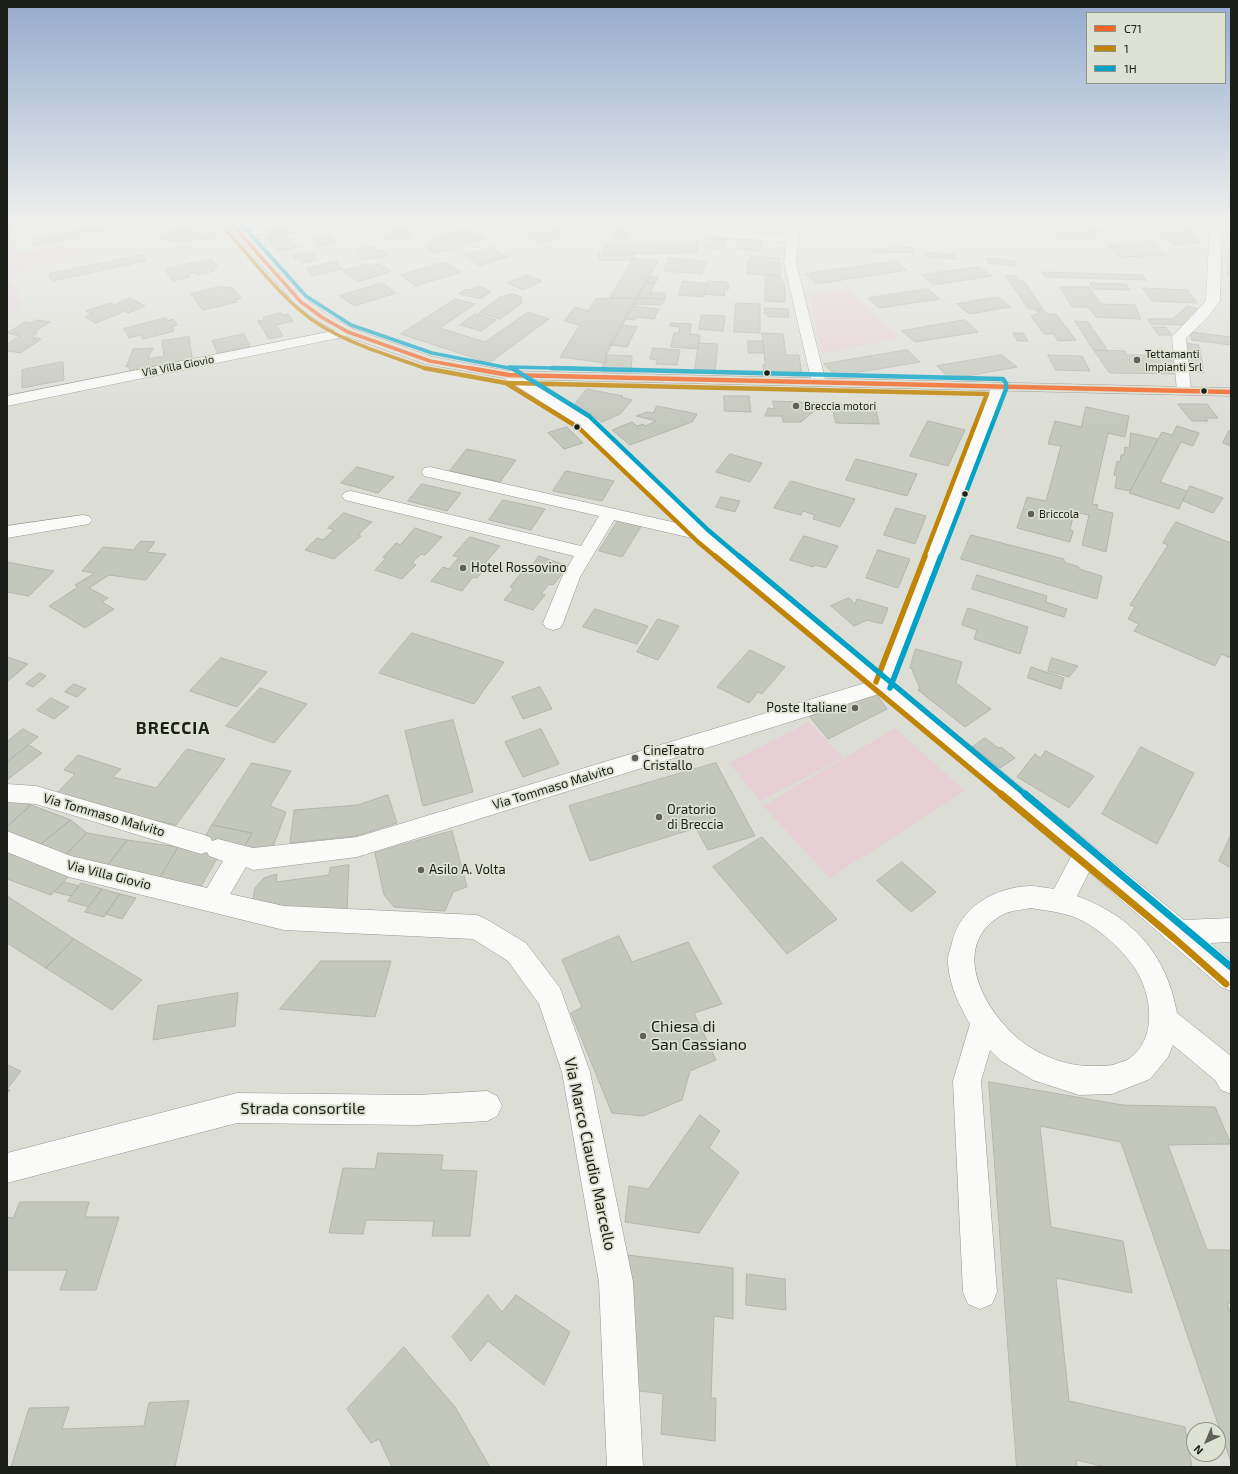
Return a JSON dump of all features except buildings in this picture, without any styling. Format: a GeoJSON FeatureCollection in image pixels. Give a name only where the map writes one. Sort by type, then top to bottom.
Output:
{"type":"FeatureCollection","features":[{"type":"Feature","properties":{"kind":"main road"},"geometry":{"type":"LineString","coordinates":[[289,289],[301,302],[323,318],[348,332],[430,362],[509,375],[1231,392]]}},
{"type":"Feature","properties":{"kind":"street"},"geometry":{"type":"LineString","coordinates":[[796,289],[819,383]]}},
{"type":"Feature","properties":{"kind":"street"},"geometry":{"type":"LineString","coordinates":[[1184,391],[1179,337],[1204,314],[1213,301],[1212,289]]}},
{"type":"Feature","properties":{"kind":"street","name":"Via Villa Giovio"},"geometry":{"type":"LineString","coordinates":[[7,401],[348,332]]}},
{"type":"Feature","properties":{"kind":"street"},"geometry":{"type":"LineString","coordinates":[[509,375],[584,422],[703,536],[1179,932],[1231,978]]}},
{"type":"Feature","properties":{"kind":"street"},"geometry":{"type":"LineString","coordinates":[[883,685],[999,386]]}},
{"type":"Feature","properties":{"kind":"street"},"geometry":{"type":"LineString","coordinates":[[430,472],[703,536]]}},
{"type":"Feature","properties":{"kind":"street"},"geometry":{"type":"LineString","coordinates":[[351,496],[586,553]]}},
{"type":"Feature","properties":{"kind":"street"},"geometry":{"type":"LineString","coordinates":[[553,623],[572,577],[609,514]]}},
{"type":"Feature","properties":{"kind":"street"},"geometry":{"type":"LineString","coordinates":[[7,532],[83,520]]}},
{"type":"Feature","properties":{"kind":"street","name":"Via Tommaso Malvito"},"geometry":{"type":"LineString","coordinates":[[7,793],[36,795],[253,859],[357,847],[883,685]]}},
{"type":"Feature","properties":{"kind":"street","name":"Via Villa Giovio"},"geometry":{"type":"LineString","coordinates":[[7,841],[68,866],[213,900]]}},
{"type":"Feature","properties":{"kind":"street"},"geometry":{"type":"LineString","coordinates":[[213,900],[220,849]]}},
{"type":"Feature","properties":{"kind":"street"},"geometry":{"type":"LineString","coordinates":[[1061,901],[1085,854]]}},
{"type":"Feature","properties":{"kind":"street"},"geometry":{"type":"LineString","coordinates":[[1030,897],[1061,901],[1092,913],[1121,934],[1144,960],[1159,990],[1164,1020],[1158,1048],[1140,1069],[1112,1080],[1079,1081],[1043,1070],[1010,1050],[984,1023],[967,993],[961,963],[966,937],[980,916],[1002,902],[1030,897]]}},
{"type":"Feature","properties":{"kind":"street","name":"Via Marco Claudio Marcello"},"geometry":{"type":"LineString","coordinates":[[213,900],[284,918],[477,927],[517,952],[550,997],[576,1072],[591,1142],[616,1282],[625,1467]]}},
{"type":"Feature","properties":{"kind":"street"},"geometry":{"type":"LineString","coordinates":[[1179,932],[1231,930]]}},
{"type":"Feature","properties":{"kind":"street"},"geometry":{"type":"LineString","coordinates":[[1164,1020],[1224,1070],[1231,1080]]}},
{"type":"Feature","properties":{"kind":"street"},"geometry":{"type":"LineString","coordinates":[[980,1292],[967,1081],[984,1023]]}},
{"type":"Feature","properties":{"kind":"street","name":"Strada consortile"},"geometry":{"type":"LineString","coordinates":[[7,1168],[237,1108],[418,1110],[488,1106]]}},
{"type":"Feature","properties":{"kind":"shaded area"},"geometry":{"type":"Polygon","coordinates":[[[7,289],[18,289],[20,291],[16,297],[23,304],[7,316],[7,289]]]}},
{"type":"Feature","properties":{"kind":"shaded area"},"geometry":{"type":"Polygon","coordinates":[[[849,289],[901,338],[822,354],[808,292],[849,289]]]}},
{"type":"Feature","properties":{"kind":"shaded area"},"geometry":{"type":"Polygon","coordinates":[[[809,722],[843,758],[761,801],[729,763],[809,722]]]}},
{"type":"Feature","properties":{"kind":"shaded area"},"geometry":{"type":"Polygon","coordinates":[[[895,728],[965,791],[830,878],[763,806],[895,728]]]}},
{"type":"Feature","properties":{"kind":"transit line","name":"1"},"geometry":{"type":"LineString","coordinates":[[279,289],[295,307],[319,325],[345,339],[427,369],[506,383],[579,428],[698,542],[1174,938],[1226,984]]}},
{"type":"Feature","properties":{"kind":"transit line","name":"C71"},"geometry":{"type":"LineString","coordinates":[[289,289],[301,302],[323,318],[348,332],[430,361],[509,375],[1231,392]]}},
{"type":"Feature","properties":{"kind":"transit line","name":"1H"},"geometry":{"type":"LineString","coordinates":[[300,289],[306,296],[327,311],[351,325],[432,353],[512,368],[589,416],[708,530],[1184,926],[1231,967]]}},
{"type":"Feature","properties":{"kind":"transit line","name":"1H"},"geometry":{"type":"LineString","coordinates":[[509,367],[999,378],[1004,380],[1007,385],[1006,389],[890,688]]}},
{"type":"Feature","properties":{"kind":"transit line","name":"1"},"geometry":{"type":"LineString","coordinates":[[509,383],[987,394],[876,682]]}},
{"type":"Feature","properties":{"kind":"place","name":"Tettamanti Impianti Srl"},"geometry":{"type":"Point","coordinates":[1137,360]}},
{"type":"Feature","properties":{"kind":"place","name":"Breccia motori"},"geometry":{"type":"Point","coordinates":[796,406]}},
{"type":"Feature","properties":{"kind":"place","name":"Briccola"},"geometry":{"type":"Point","coordinates":[1031,514]}},
{"type":"Feature","properties":{"kind":"place","name":"Hotel Rossovino"},"geometry":{"type":"Point","coordinates":[463,568]}},
{"type":"Feature","properties":{"kind":"place","name":"Poste Italiane"},"geometry":{"type":"Point","coordinates":[855,708]}},
{"type":"Feature","properties":{"kind":"place","name":"CineTeatro Cristallo"},"geometry":{"type":"Point","coordinates":[635,758]}},
{"type":"Feature","properties":{"kind":"place","name":"Oratorio di Breccia"},"geometry":{"type":"Point","coordinates":[659,817]}},
{"type":"Feature","properties":{"kind":"place","name":"Asilo A. Volta"},"geometry":{"type":"Point","coordinates":[421,870]}},
{"type":"Feature","properties":{"kind":"place","name":"Chiesa di San Cassiano"},"geometry":{"type":"Point","coordinates":[643,1036]}},
{"type":"Feature","properties":{"kind":"district","name":"BRECCIA"},"geometry":{"type":"Point","coordinates":[173,728]}}]}
